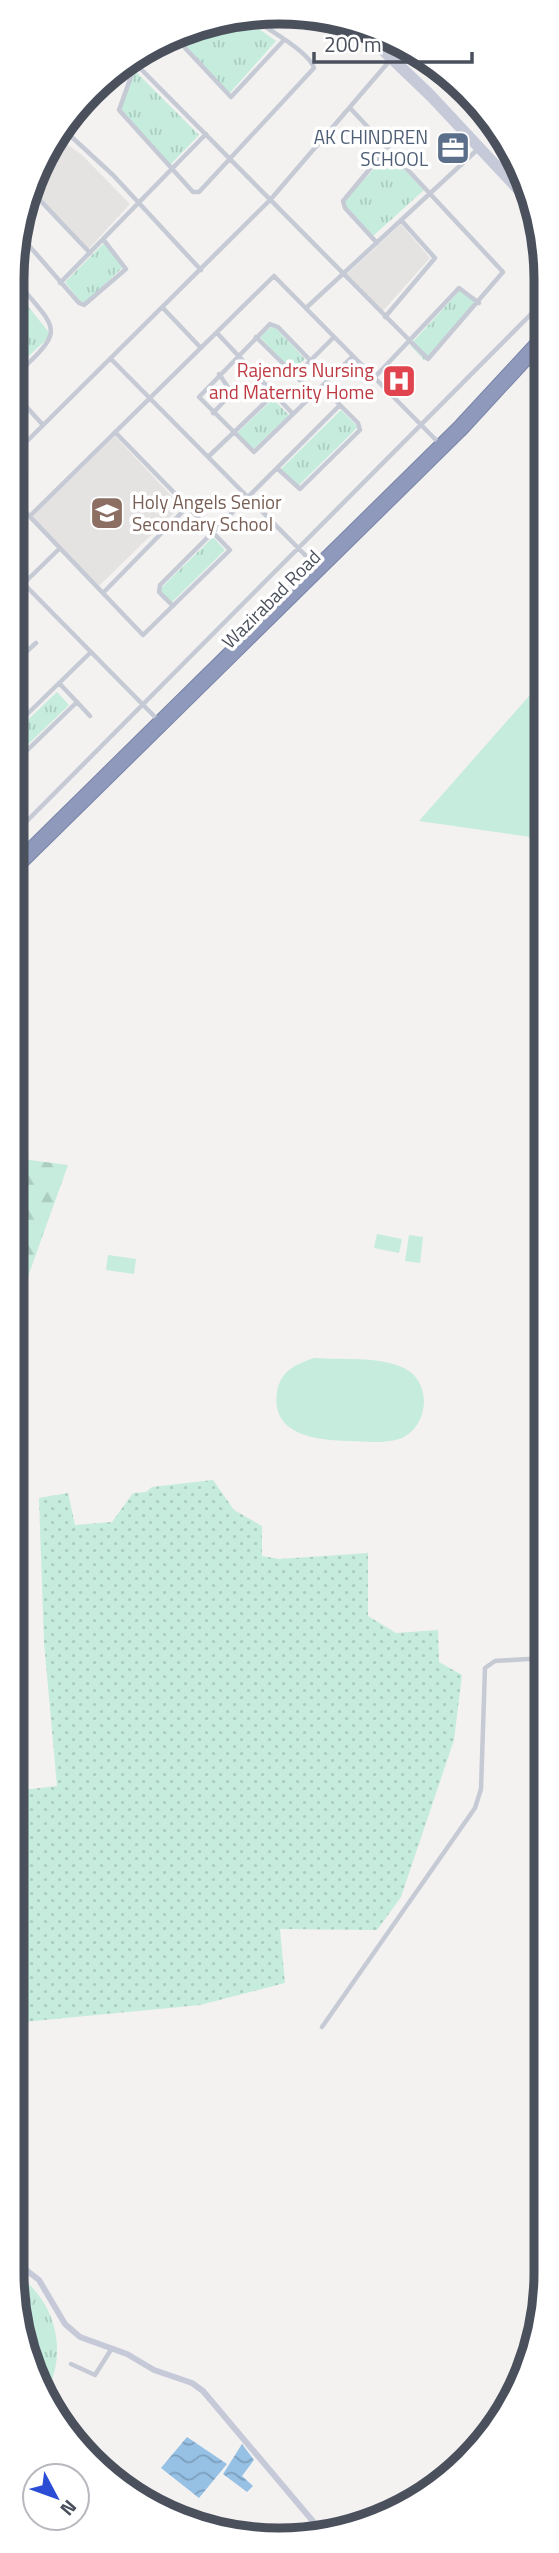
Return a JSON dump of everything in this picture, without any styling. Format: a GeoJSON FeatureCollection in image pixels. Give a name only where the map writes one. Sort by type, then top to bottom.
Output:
{"type":"FeatureCollection","features":[{"type":"Feature","properties":{"kind":"highway","name":"Wazirabad Road"},"geometry":{"type":"LineString","coordinates":[[24,863],[319,569],[534,342]]}},
{"type":"Feature","properties":{"kind":"highway","name":"Wazirabad Road"},"geometry":{"type":"LineString","coordinates":[[24,852],[158,720],[462,432],[534,353]]}},
{"type":"Feature","properties":{"kind":"street"},"geometry":{"type":"LineString","coordinates":[[131,72],[119,110],[196,193],[231,160],[314,68],[311,62],[262,25]]}},
{"type":"Feature","properties":{"kind":"street"},"geometry":{"type":"LineString","coordinates":[[186,42],[185,48],[231,97],[284,40]]}},
{"type":"Feature","properties":{"kind":"street"},"geometry":{"type":"LineString","coordinates":[[375,43],[392,57]]}},
{"type":"Feature","properties":{"kind":"street"},"geometry":{"type":"LineString","coordinates":[[382,46],[516,184]]}},
{"type":"Feature","properties":{"kind":"street"},"geometry":{"type":"LineString","coordinates":[[24,444],[271,200],[351,109],[396,53]]}},
{"type":"Feature","properties":{"kind":"street"},"geometry":{"type":"LineString","coordinates":[[139,67],[428,359],[503,272],[351,109]]}},
{"type":"Feature","properties":{"kind":"street"},"geometry":{"type":"LineString","coordinates":[[61,283],[206,134]]}},
{"type":"Feature","properties":{"kind":"street"},"geometry":{"type":"LineString","coordinates":[[69,136],[113,175],[201,270]]}},
{"type":"Feature","properties":{"kind":"street"},"geometry":{"type":"LineString","coordinates":[[377,243],[345,208],[343,201],[388,147]]}},
{"type":"Feature","properties":{"kind":"street"},"geometry":{"type":"LineString","coordinates":[[306,308],[480,148]]}},
{"type":"Feature","properties":{"kind":"street"},"geometry":{"type":"LineString","coordinates":[[480,148],[519,192]]}},
{"type":"Feature","properties":{"kind":"street"},"geometry":{"type":"LineString","coordinates":[[38,198],[90,253]]}},
{"type":"Feature","properties":{"kind":"street"},"geometry":{"type":"LineString","coordinates":[[384,317],[435,258],[401,220]]}},
{"type":"Feature","properties":{"kind":"street"},"geometry":{"type":"LineString","coordinates":[[27,243],[79,303],[84,305],[124,272],[125,264],[103,239]]}},
{"type":"Feature","properties":{"kind":"street"},"geometry":{"type":"LineString","coordinates":[[30,516],[274,276],[439,444]]}},
{"type":"Feature","properties":{"kind":"street"},"geometry":{"type":"LineString","coordinates":[[374,377],[459,288],[479,303]]}},
{"type":"Feature","properties":{"kind":"street"},"geometry":{"type":"LineString","coordinates":[[24,292],[50,325],[53,335],[49,345],[24,369]]}},
{"type":"Feature","properties":{"kind":"street"},"geometry":{"type":"LineString","coordinates":[[163,308],[201,348]]}},
{"type":"Feature","properties":{"kind":"street"},"geometry":{"type":"LineString","coordinates":[[24,824],[534,310]]}},
{"type":"Feature","properties":{"kind":"street"},"geometry":{"type":"LineString","coordinates":[[310,360],[273,323],[200,394],[201,400],[254,452],[353,356]]}},
{"type":"Feature","properties":{"kind":"street"},"geometry":{"type":"LineString","coordinates":[[216,333],[293,414]]}},
{"type":"Feature","properties":{"kind":"street"},"geometry":{"type":"LineString","coordinates":[[256,337],[314,394]]}},
{"type":"Feature","properties":{"kind":"street"},"geometry":{"type":"LineString","coordinates":[[295,376],[334,337]]}},
{"type":"Feature","properties":{"kind":"street"},"geometry":{"type":"LineString","coordinates":[[111,359],[319,569]]}},
{"type":"Feature","properties":{"kind":"street"},"geometry":{"type":"LineString","coordinates":[[213,413],[232,393],[219,374]]}},
{"type":"Feature","properties":{"kind":"street"},"geometry":{"type":"LineString","coordinates":[[278,469],[300,489],[358,432],[360,425],[322,387]]}},
{"type":"Feature","properties":{"kind":"street"},"geometry":{"type":"LineString","coordinates":[[208,457],[274,394]]}},
{"type":"Feature","properties":{"kind":"street"},"geometry":{"type":"LineString","coordinates":[[24,404],[43,425]]}},
{"type":"Feature","properties":{"kind":"street"},"geometry":{"type":"LineString","coordinates":[[173,606],[159,592],[160,585],[340,405]]}},
{"type":"Feature","properties":{"kind":"street"},"geometry":{"type":"LineString","coordinates":[[24,510],[143,635],[230,552],[214,531],[115,432]]}},
{"type":"Feature","properties":{"kind":"street"},"geometry":{"type":"LineString","coordinates":[[103,593],[188,506]]}},
{"type":"Feature","properties":{"kind":"street"},"geometry":{"type":"LineString","coordinates":[[60,548],[24,584],[158,720]]}},
{"type":"Feature","properties":{"kind":"street"},"geometry":{"type":"LineString","coordinates":[[25,653],[36,643]]}},
{"type":"Feature","properties":{"kind":"street"},"geometry":{"type":"LineString","coordinates":[[24,717],[91,652]]}},
{"type":"Feature","properties":{"kind":"street"},"geometry":{"type":"LineString","coordinates":[[59,683],[90,716]]}},
{"type":"Feature","properties":{"kind":"street"},"geometry":{"type":"LineString","coordinates":[[24,753],[77,702]]}},
{"type":"Feature","properties":{"kind":"street"},"geometry":{"type":"LineString","coordinates":[[322,2027],[475,1808],[481,1789],[485,1668],[495,1661],[534,1659]]}},
{"type":"Feature","properties":{"kind":"street"},"geometry":{"type":"LineString","coordinates":[[24,2269],[43,2285],[70,2330],[80,2337],[112,2348],[203,2391],[317,2526]]}},
{"type":"Feature","properties":{"kind":"street"},"geometry":{"type":"LineString","coordinates":[[71,2364],[96,2375],[112,2348]]}},
{"type":"Feature","properties":{"kind":"shaded area"},"geometry":{"type":"Polygon","coordinates":[[[64,143],[81,154],[130,204],[87,251],[38,198],[64,143]]]}},
{"type":"Feature","properties":{"kind":"shaded area"},"geometry":{"type":"Polygon","coordinates":[[[401,224],[430,258],[381,313],[346,275],[401,224]]]}},
{"type":"Feature","properties":{"kind":"shaded area"},"geometry":{"type":"Polygon","coordinates":[[[115,436],[181,506],[99,586],[32,517],[115,436]]]}},
{"type":"Feature","properties":{"kind":"green space"},"geometry":{"type":"Polygon","coordinates":[[[255,26],[276,41],[228,95],[185,48],[189,41],[198,38],[230,29],[255,26]]]}},
{"type":"Feature","properties":{"kind":"green space"},"geometry":{"type":"Polygon","coordinates":[[[134,70],[199,135],[170,165],[117,110],[134,70]]]}},
{"type":"Feature","properties":{"kind":"green space"},"geometry":{"type":"Polygon","coordinates":[[[388,153],[424,190],[373,236],[342,204],[388,153]]]}},
{"type":"Feature","properties":{"kind":"green space"},"geometry":{"type":"Polygon","coordinates":[[[104,243],[123,267],[83,305],[65,282],[104,243]]]}},
{"type":"Feature","properties":{"kind":"green space"},"geometry":{"type":"Polygon","coordinates":[[[461,289],[476,303],[424,360],[410,345],[461,289]]]}},
{"type":"Feature","properties":{"kind":"green space"},"geometry":{"type":"Polygon","coordinates":[[[24,301],[51,335],[24,361],[24,301]]]}},
{"type":"Feature","properties":{"kind":"green space"},"geometry":{"type":"Polygon","coordinates":[[[273,325],[305,359],[292,371],[260,337],[273,325]]]}},
{"type":"Feature","properties":{"kind":"green space"},"geometry":{"type":"Polygon","coordinates":[[[273,399],[289,415],[251,451],[235,435],[273,399]]]}},
{"type":"Feature","properties":{"kind":"green space"},"geometry":{"type":"Polygon","coordinates":[[[341,410],[358,427],[297,487],[280,470],[341,410]]]}},
{"type":"Feature","properties":{"kind":"green space"},"geometry":{"type":"Polygon","coordinates":[[[213,537],[225,550],[171,603],[159,590],[213,537]]]}},
{"type":"Feature","properties":{"kind":"green space"},"geometry":{"type":"Polygon","coordinates":[[[534,690],[534,838],[419,821],[534,690]]]}},
{"type":"Feature","properties":{"kind":"green space"},"geometry":{"type":"Polygon","coordinates":[[[57,692],[69,705],[24,748],[24,723],[57,692]]]}},
{"type":"Feature","properties":{"kind":"green space"},"geometry":{"type":"Polygon","coordinates":[[[24,1159],[68,1165],[26,1282],[24,1159]]]}},
{"type":"Feature","properties":{"kind":"green space"},"geometry":{"type":"Polygon","coordinates":[[[377,1234],[402,1239],[399,1253],[374,1248],[377,1234]]]}},
{"type":"Feature","properties":{"kind":"green space"},"geometry":{"type":"Polygon","coordinates":[[[409,1235],[423,1237],[420,1263],[405,1261],[409,1235]]]}},
{"type":"Feature","properties":{"kind":"green space"},"geometry":{"type":"Polygon","coordinates":[[[108,1255],[136,1259],[134,1274],[106,1270],[108,1255]]]}},
{"type":"Feature","properties":{"kind":"green space"},"geometry":{"type":"Polygon","coordinates":[[[314,1358],[383,1362],[404,1368],[413,1374],[419,1381],[424,1400],[420,1420],[415,1428],[400,1439],[380,1442],[327,1440],[296,1431],[284,1422],[278,1410],[277,1392],[285,1373],[314,1358]]]}},
{"type":"Feature","properties":{"kind":"green space"},"geometry":{"type":"Polygon","coordinates":[[[213,1480],[234,1510],[262,1526],[262,1556],[279,1559],[368,1553],[368,1616],[396,1633],[438,1630],[439,1662],[462,1675],[454,1740],[401,1897],[377,1930],[280,1929],[285,1983],[200,2005],[24,2022],[24,1790],[57,1786],[44,1642],[39,1498],[68,1493],[75,1525],[112,1522],[133,1493],[146,1492],[152,1487],[213,1480]]]}},
{"type":"Feature","properties":{"kind":"green space"},"geometry":{"type":"Polygon","coordinates":[[[24,2280],[39,2295],[54,2326],[57,2343],[50,2384],[33,2339],[24,2280]]]}},
{"type":"Feature","properties":{"kind":"water"},"geometry":{"type":"Polygon","coordinates":[[[187,2437],[227,2464],[199,2498],[161,2468],[187,2437]]]}},
{"type":"Feature","properties":{"kind":"water"},"geometry":{"type":"Polygon","coordinates":[[[242,2444],[254,2460],[242,2476],[253,2486],[247,2492],[223,2474],[242,2444]]]}},
{"type":"Feature","properties":{"kind":"place","name":"AK CHINDREN SCHOOL"},"geometry":{"type":"Point","coordinates":[453,148]}},
{"type":"Feature","properties":{"kind":"place","name":"Rajendrs Nursing and Maternity Home"},"geometry":{"type":"Point","coordinates":[399,381]}},
{"type":"Feature","properties":{"kind":"place","name":"Holy Angels Senior Secondary School"},"geometry":{"type":"Point","coordinates":[107,513]}}]}
